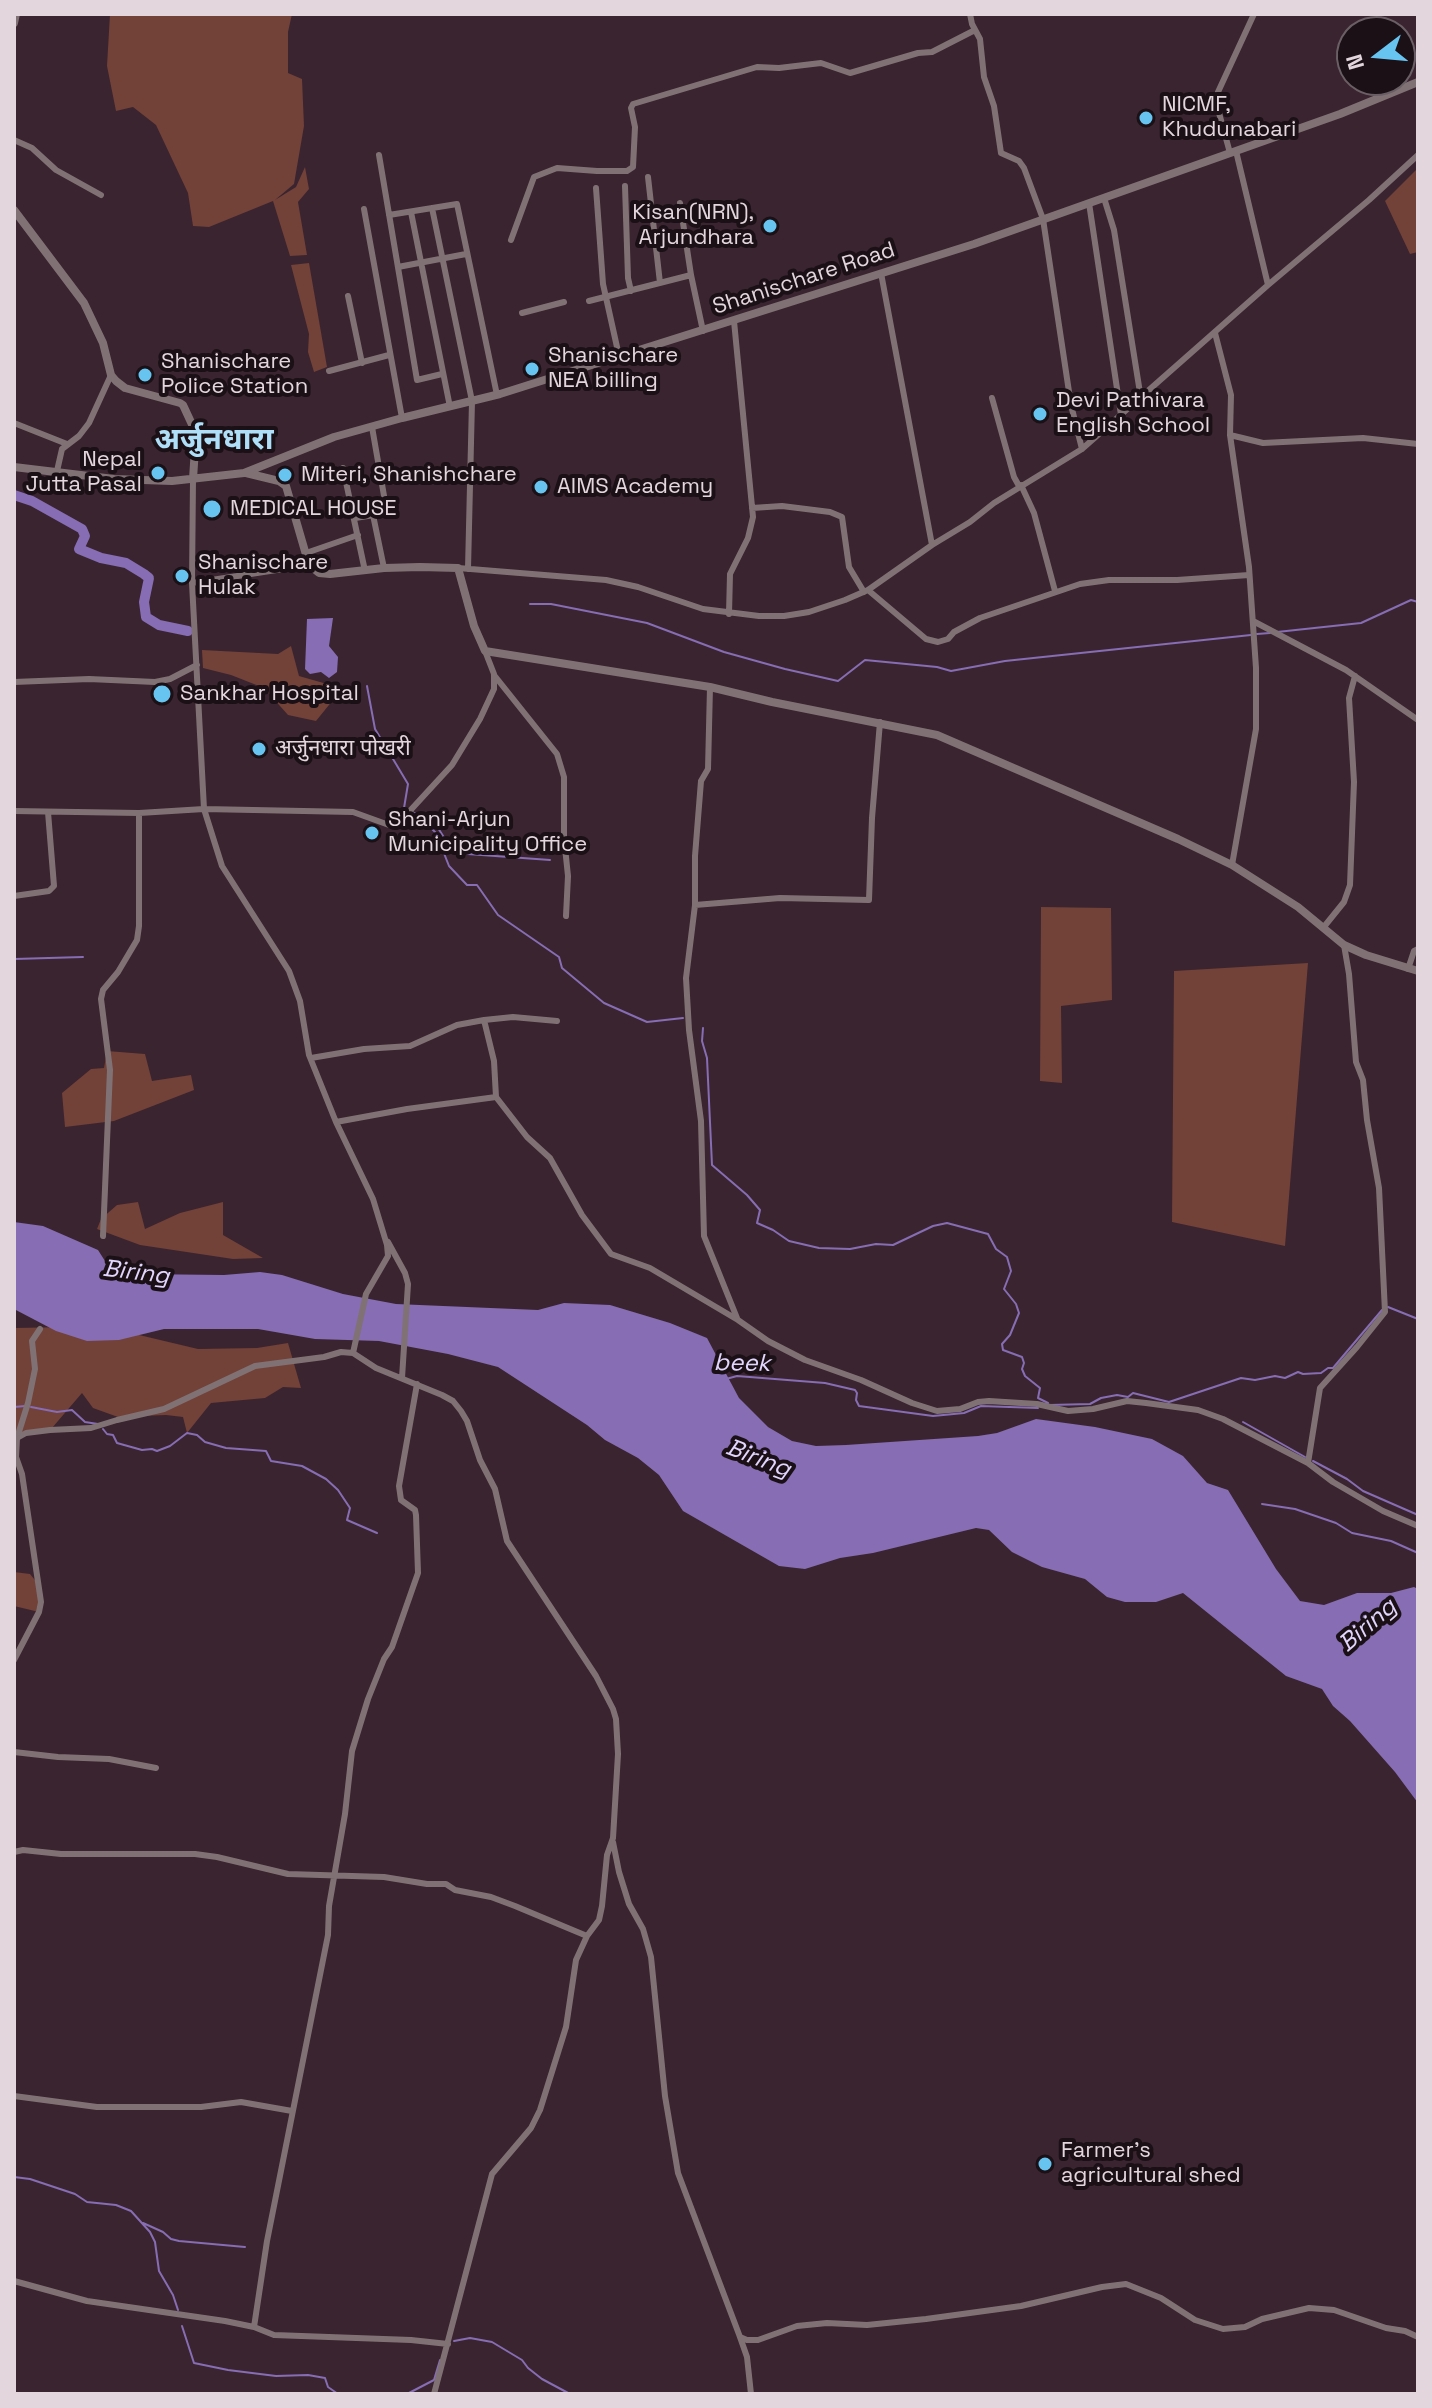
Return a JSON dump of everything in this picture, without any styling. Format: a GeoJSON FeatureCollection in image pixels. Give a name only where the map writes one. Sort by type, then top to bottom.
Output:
{"type":"FeatureCollection","features":[{"type":"Feature","properties":{"kind":"street"},"geometry":{"type":"LineString","coordinates":[[14,23],[16,14]]}},
{"type":"Feature","properties":{"kind":"street"},"geometry":{"type":"LineString","coordinates":[[970,14],[980,39],[984,77],[994,106],[1001,153],[1019,161],[1024,168],[1043,219],[1071,405],[1082,449]]}},
{"type":"Feature","properties":{"kind":"street"},"geometry":{"type":"LineString","coordinates":[[1254,14],[1216,102],[1248,192],[1268,285]]}},
{"type":"Feature","properties":{"kind":"street"},"geometry":{"type":"LineString","coordinates":[[511,240],[534,177],[557,168],[627,171],[633,167],[633,104],[757,67],[821,63],[850,73],[918,53],[932,52],[975,30]]}},
{"type":"Feature","properties":{"kind":"street","name":"Shanischare Road"},"geometry":{"type":"LineString","coordinates":[[14,467],[114,479],[172,481],[244,473],[334,437],[497,395],[881,273],[1104,198],[1340,114],[1418,82]]}},
{"type":"Feature","properties":{"kind":"street"},"geometry":{"type":"LineString","coordinates":[[14,140],[32,148],[56,170],[101,195]]}},
{"type":"Feature","properties":{"kind":"street"},"geometry":{"type":"LineString","coordinates":[[379,155],[417,380],[442,374]]}},
{"type":"Feature","properties":{"kind":"street"},"geometry":{"type":"LineString","coordinates":[[244,473],[279,481],[286,486],[309,565],[319,573],[384,568],[458,568],[606,580],[729,614],[770,617],[809,612],[866,591],[1020,486],[1082,449],[1418,155]]}},
{"type":"Feature","properties":{"kind":"street"},"geometry":{"type":"LineString","coordinates":[[648,177],[660,283]]}},
{"type":"Feature","properties":{"kind":"street"},"geometry":{"type":"LineString","coordinates":[[625,186],[631,291]]}},
{"type":"Feature","properties":{"kind":"street"},"geometry":{"type":"LineString","coordinates":[[596,188],[605,297],[619,356]]}},
{"type":"Feature","properties":{"kind":"street"},"geometry":{"type":"LineString","coordinates":[[1104,198],[1114,230],[1141,399]]}},
{"type":"Feature","properties":{"kind":"street"},"geometry":{"type":"LineString","coordinates":[[680,203],[703,331]]}},
{"type":"Feature","properties":{"kind":"street"},"geometry":{"type":"LineString","coordinates":[[1089,203],[1121,415]]}},
{"type":"Feature","properties":{"kind":"street"},"geometry":{"type":"LineString","coordinates":[[389,215],[457,204],[497,395]]}},
{"type":"Feature","properties":{"kind":"street"},"geometry":{"type":"LineString","coordinates":[[432,208],[472,401],[468,569]]}},
{"type":"Feature","properties":{"kind":"street"},"geometry":{"type":"LineString","coordinates":[[364,209],[402,418]]}},
{"type":"Feature","properties":{"kind":"street"},"geometry":{"type":"LineString","coordinates":[[14,210],[84,303],[103,343],[111,375],[125,388],[183,405],[196,433],[192,583],[204,809],[222,866],[289,971],[300,1001],[311,1058],[336,1122],[373,1199],[383,1232],[388,1256],[366,1294],[353,1353]]}},
{"type":"Feature","properties":{"kind":"street"},"geometry":{"type":"LineString","coordinates":[[411,212],[450,407]]}},
{"type":"Feature","properties":{"kind":"street"},"geometry":{"type":"LineString","coordinates":[[398,267],[466,254]]}},
{"type":"Feature","properties":{"kind":"street"},"geometry":{"type":"LineString","coordinates":[[881,273],[932,545]]}},
{"type":"Feature","properties":{"kind":"street"},"geometry":{"type":"LineString","coordinates":[[589,301],[691,275]]}},
{"type":"Feature","properties":{"kind":"street"},"geometry":{"type":"LineString","coordinates":[[348,296],[362,363]]}},
{"type":"Feature","properties":{"kind":"street"},"geometry":{"type":"LineString","coordinates":[[522,313],[564,302]]}},
{"type":"Feature","properties":{"kind":"street"},"geometry":{"type":"LineString","coordinates":[[729,614],[730,574],[751,527],[752,508],[734,321]]}},
{"type":"Feature","properties":{"kind":"street"},"geometry":{"type":"LineString","coordinates":[[1215,333],[1231,395],[1230,435],[1253,621],[1256,729],[1232,865]]}},
{"type":"Feature","properties":{"kind":"street"},"geometry":{"type":"LineString","coordinates":[[329,371],[389,355]]}},
{"type":"Feature","properties":{"kind":"street"},"geometry":{"type":"LineString","coordinates":[[57,471],[60,454],[89,423],[111,375]]}},
{"type":"Feature","properties":{"kind":"street"},"geometry":{"type":"LineString","coordinates":[[992,398],[1014,477],[1034,513],[1055,591]]}},
{"type":"Feature","properties":{"kind":"street"},"geometry":{"type":"LineString","coordinates":[[14,423],[67,444]]}},
{"type":"Feature","properties":{"kind":"street"},"geometry":{"type":"LineString","coordinates":[[355,518],[387,513],[372,427]]}},
{"type":"Feature","properties":{"kind":"street"},"geometry":{"type":"LineString","coordinates":[[1230,435],[1263,443],[1363,438],[1418,444]]}},
{"type":"Feature","properties":{"kind":"street"},"geometry":{"type":"LineString","coordinates":[[343,468],[365,571]]}},
{"type":"Feature","properties":{"kind":"street"},"geometry":{"type":"LineString","coordinates":[[752,508],[782,506],[830,512],[842,517],[849,567],[866,591],[926,639],[938,642],[980,618],[1080,584],[1109,580],[1177,580],[1249,575]]}},
{"type":"Feature","properties":{"kind":"street"},"geometry":{"type":"LineString","coordinates":[[373,515],[384,568]]}},
{"type":"Feature","properties":{"kind":"street"},"geometry":{"type":"LineString","coordinates":[[306,553],[358,535]]}},
{"type":"Feature","properties":{"kind":"street"},"geometry":{"type":"LineString","coordinates":[[192,583],[309,565]]}},
{"type":"Feature","properties":{"kind":"street"},"geometry":{"type":"LineString","coordinates":[[458,568],[474,626],[494,674],[543,733],[561,766],[568,876],[566,916]]}},
{"type":"Feature","properties":{"kind":"street"},"geometry":{"type":"LineString","coordinates":[[1253,621],[1355,676],[1418,720]]}},
{"type":"Feature","properties":{"kind":"street"},"geometry":{"type":"LineString","coordinates":[[485,651],[710,687],[937,735],[1232,865],[1298,907],[1344,945],[1418,971]]}},
{"type":"Feature","properties":{"kind":"street"},"geometry":{"type":"LineString","coordinates":[[14,682],[89,679],[155,682],[170,679],[197,665]]}},
{"type":"Feature","properties":{"kind":"street"},"geometry":{"type":"LineString","coordinates":[[14,811],[139,813],[204,809],[353,812],[389,825],[407,814],[452,765],[494,689],[494,674]]}},
{"type":"Feature","properties":{"kind":"street"},"geometry":{"type":"LineString","coordinates":[[1323,928],[1344,902],[1350,885],[1354,782],[1349,698],[1355,676]]}},
{"type":"Feature","properties":{"kind":"street"},"geometry":{"type":"LineString","coordinates":[[710,687],[708,769],[701,781],[695,905],[686,978],[688,1021],[701,1121],[704,1236],[738,1320]]}},
{"type":"Feature","properties":{"kind":"street"},"geometry":{"type":"LineString","coordinates":[[695,905],[780,898],[869,900],[880,722]]}},
{"type":"Feature","properties":{"kind":"street"},"geometry":{"type":"LineString","coordinates":[[14,896],[49,891],[54,886],[48,812]]}},
{"type":"Feature","properties":{"kind":"street"},"geometry":{"type":"LineString","coordinates":[[103,1236],[110,1070],[101,999],[103,990],[137,940],[139,813]]}},
{"type":"Feature","properties":{"kind":"street"},"geometry":{"type":"LineString","coordinates":[[1308,1463],[1320,1388],[1385,1312],[1379,1188],[1363,1080],[1356,1062],[1344,945]]}},
{"type":"Feature","properties":{"kind":"street"},"geometry":{"type":"LineString","coordinates":[[1408,969],[1414,951],[1418,949]]}},
{"type":"Feature","properties":{"kind":"street"},"geometry":{"type":"LineString","coordinates":[[311,1058],[364,1049],[410,1046],[457,1025],[484,1020],[513,1017],[557,1021]]}},
{"type":"Feature","properties":{"kind":"street"},"geometry":{"type":"LineString","coordinates":[[484,1020],[494,1061],[496,1097],[527,1137],[550,1158],[582,1215],[611,1254],[650,1268],[768,1341],[805,1360],[937,1411],[989,1401],[1037,1404],[1068,1411],[1127,1401],[1198,1410],[1242,1428],[1308,1463],[1333,1482],[1383,1511],[1418,1526]]}},
{"type":"Feature","properties":{"kind":"street"},"geometry":{"type":"LineString","coordinates":[[336,1122],[496,1097]]}},
{"type":"Feature","properties":{"kind":"street"},"geometry":{"type":"LineString","coordinates":[[383,1232],[408,1284],[402,1378]]}},
{"type":"Feature","properties":{"kind":"street"},"geometry":{"type":"LineString","coordinates":[[14,1660],[39,1612],[41,1602],[22,1474],[16,1457],[17,1438],[35,1369],[32,1341],[40,1329]]}},
{"type":"Feature","properties":{"kind":"street"},"geometry":{"type":"LineString","coordinates":[[17,1438],[26,1433],[91,1428],[164,1409],[255,1366],[341,1352],[353,1353],[376,1368],[453,1401],[461,1411],[480,1460],[492,1481],[507,1541],[596,1676],[616,1719],[615,1854],[629,1904],[643,1929],[651,1957],[665,2096],[678,2173],[747,2357],[751,2394]]}},
{"type":"Feature","properties":{"kind":"street"},"geometry":{"type":"LineString","coordinates":[[254,2327],[267,2241],[318,1994],[352,1751],[373,1685],[392,1647],[418,1573],[415,1510],[399,1495],[400,1472],[417,1384]]}},
{"type":"Feature","properties":{"kind":"street"},"geometry":{"type":"LineString","coordinates":[[14,1752],[109,1759],[156,1768]]}},
{"type":"Feature","properties":{"kind":"street"},"geometry":{"type":"LineString","coordinates":[[434,2394],[492,2174],[531,2128],[540,2110],[566,2027],[576,1960],[587,1936],[599,1920],[607,1855],[613,1838]]}},
{"type":"Feature","properties":{"kind":"street"},"geometry":{"type":"LineString","coordinates":[[14,1852],[195,1854],[288,1874],[384,1877],[446,1884],[455,1890],[503,1901],[587,1936]]}},
{"type":"Feature","properties":{"kind":"street"},"geometry":{"type":"LineString","coordinates":[[604,1883],[623,1883]]}},
{"type":"Feature","properties":{"kind":"street"},"geometry":{"type":"LineString","coordinates":[[14,2096],[97,2107],[201,2107],[241,2102],[292,2111]]}},
{"type":"Feature","properties":{"kind":"street"},"geometry":{"type":"LineString","coordinates":[[14,2281],[87,2301],[254,2327],[274,2335],[448,2344]]}},
{"type":"Feature","properties":{"kind":"street"},"geometry":{"type":"LineString","coordinates":[[740,2337],[758,2340],[797,2326],[827,2323],[867,2325],[1021,2306],[1126,2284],[1161,2298],[1195,2320],[1223,2329],[1245,2327],[1262,2319],[1309,2308],[1334,2310],[1418,2337]]}},
{"type":"Feature","properties":{"kind":"shaded area"},"geometry":{"type":"Polygon","coordinates":[[[110,14],[292,14],[288,32],[288,73],[302,79],[304,126],[294,184],[275,200],[296,187],[305,167],[309,189],[298,202],[307,255],[290,256],[273,201],[209,227],[193,226],[188,193],[156,125],[133,107],[116,111],[107,66],[110,14]]]}},
{"type":"Feature","properties":{"kind":"shaded area"},"geometry":{"type":"Polygon","coordinates":[[[1418,168],[1418,252],[1410,254],[1385,201],[1418,168]]]}},
{"type":"Feature","properties":{"kind":"shaded area"},"geometry":{"type":"Polygon","coordinates":[[[309,263],[327,367],[314,372],[308,352],[309,334],[291,265],[309,263]]]}},
{"type":"Feature","properties":{"kind":"shaded area"},"geometry":{"type":"Polygon","coordinates":[[[291,646],[299,676],[327,684],[333,700],[316,721],[288,715],[264,688],[203,668],[202,650],[278,654],[291,646]]]}},
{"type":"Feature","properties":{"kind":"shaded area"},"geometry":{"type":"Polygon","coordinates":[[[1041,907],[1111,908],[1112,1000],[1061,1006],[1062,1083],[1040,1081],[1041,907]]]}},
{"type":"Feature","properties":{"kind":"shaded area"},"geometry":{"type":"Polygon","coordinates":[[[1308,963],[1285,1246],[1172,1222],[1174,971],[1308,963]]]}},
{"type":"Feature","properties":{"kind":"shaded area"},"geometry":{"type":"Polygon","coordinates":[[[107,1051],[145,1054],[152,1081],[191,1075],[194,1090],[114,1121],[65,1127],[62,1093],[91,1069],[104,1068],[107,1051]]]}},
{"type":"Feature","properties":{"kind":"shaded area"},"geometry":{"type":"Polygon","coordinates":[[[138,1202],[145,1229],[180,1213],[223,1202],[223,1235],[263,1258],[233,1259],[140,1245],[97,1229],[101,1219],[117,1205],[138,1202]]]}},
{"type":"Feature","properties":{"kind":"shaded area"},"geometry":{"type":"Polygon","coordinates":[[[68,1327],[135,1334],[198,1349],[257,1348],[288,1343],[301,1388],[283,1387],[265,1398],[211,1403],[187,1433],[183,1417],[118,1417],[93,1408],[82,1393],[52,1428],[14,1434],[14,1328],[68,1327]]]}},
{"type":"Feature","properties":{"kind":"shaded area"},"geometry":{"type":"Polygon","coordinates":[[[14,1572],[30,1574],[39,1585],[39,1612],[14,1606],[14,1572]]]}},
{"type":"Feature","properties":{"kind":"water"},"geometry":{"type":"Polygon","coordinates":[[[333,618],[329,646],[338,657],[337,672],[329,678],[321,672],[310,674],[305,669],[307,619],[333,618]]]}},
{"type":"Feature","properties":{"kind":"water","name":"Biring"},"geometry":{"type":"Polygon","coordinates":[[[14,1222],[43,1226],[98,1250],[105,1261],[136,1274],[224,1275],[260,1272],[282,1275],[343,1294],[396,1304],[538,1310],[564,1303],[610,1305],[707,1338],[739,1398],[768,1427],[792,1441],[816,1446],[978,1436],[997,1433],[1036,1419],[1152,1439],[1183,1456],[1207,1483],[1228,1490],[1276,1569],[1300,1601],[1324,1605],[1357,1593],[1418,1589],[1418,1803],[1395,1772],[1333,1706],[1322,1689],[1286,1676],[1183,1593],[1156,1602],[1125,1602],[1107,1597],[1085,1579],[1042,1567],[1012,1552],[989,1530],[976,1528],[840,1558],[805,1569],[779,1566],[683,1511],[659,1475],[638,1458],[605,1440],[498,1367],[379,1341],[315,1339],[258,1329],[164,1329],[119,1340],[87,1341],[56,1331],[14,1309],[14,1222]]]}},
{"type":"Feature","properties":{"kind":"waterway"},"geometry":{"type":"LineString","coordinates":[[14,495],[32,501],[82,529],[85,536],[79,549],[126,563],[144,574],[149,578],[144,602],[146,617],[159,625],[188,631]]}},
{"type":"Feature","properties":{"kind":"waterway"},"geometry":{"type":"LineString","coordinates":[[1277,632],[1361,623],[1411,600],[1418,602]]}},
{"type":"Feature","properties":{"kind":"waterway"},"geometry":{"type":"LineString","coordinates":[[530,604],[551,604],[647,623],[724,652],[838,681],[865,660],[951,671],[1005,661],[1251,635]]}},
{"type":"Feature","properties":{"kind":"waterway"},"geometry":{"type":"LineString","coordinates":[[1257,634],[1270,633]]}},
{"type":"Feature","properties":{"kind":"waterway"},"geometry":{"type":"LineString","coordinates":[[367,686],[375,729],[408,784],[404,808],[416,814]]}},
{"type":"Feature","properties":{"kind":"waterway"},"geometry":{"type":"LineString","coordinates":[[418,815],[436,833],[449,866],[467,885],[477,885],[498,915],[559,957],[562,968],[604,1003],[647,1022],[683,1018]]}},
{"type":"Feature","properties":{"kind":"waterway"},"geometry":{"type":"LineString","coordinates":[[421,817],[438,828],[454,853],[550,860]]}},
{"type":"Feature","properties":{"kind":"waterway"},"geometry":{"type":"LineString","coordinates":[[14,959],[83,957]]}},
{"type":"Feature","properties":{"kind":"waterway"},"geometry":{"type":"LineString","coordinates":[[703,1028],[712,1165],[760,1210],[757,1223],[789,1241],[819,1248],[893,1245],[933,1226],[947,1223],[988,1234],[996,1249],[1007,1257],[1011,1271],[1004,1289],[1019,1313],[1010,1335],[1002,1344],[1003,1350],[1022,1357],[1025,1376],[1040,1388],[1038,1398],[1048,1403]]}},
{"type":"Feature","properties":{"kind":"waterway"},"geometry":{"type":"LineString","coordinates":[[1388,1307],[1418,1319]]}},
{"type":"Feature","properties":{"kind":"waterway"},"geometry":{"type":"LineString","coordinates":[[1049,1405],[1090,1404],[1101,1398],[1117,1395],[1128,1397],[1133,1393],[1169,1402],[1241,1378],[1255,1380],[1275,1376],[1285,1378],[1298,1372],[1321,1373],[1333,1368],[1382,1310]]}},
{"type":"Feature","properties":{"kind":"waterway","name":"beek"},"geometry":{"type":"LineString","coordinates":[[726,1379],[737,1376],[825,1383],[855,1390],[859,1406],[933,1416],[964,1413],[981,1406],[1038,1408]]}},
{"type":"Feature","properties":{"kind":"waterway"},"geometry":{"type":"LineString","coordinates":[[14,1407],[25,1406]]}},
{"type":"Feature","properties":{"kind":"waterway"},"geometry":{"type":"LineString","coordinates":[[31,1407],[57,1412],[72,1410],[85,1422],[98,1424]]}},
{"type":"Feature","properties":{"kind":"waterway"},"geometry":{"type":"LineString","coordinates":[[1243,1422],[1305,1457]]}},
{"type":"Feature","properties":{"kind":"waterway"},"geometry":{"type":"LineString","coordinates":[[103,1429],[113,1435],[117,1443],[142,1450],[157,1451],[170,1446],[187,1433],[226,1448],[266,1451],[271,1461],[302,1466],[326,1479],[350,1508],[347,1520],[377,1533]]}},
{"type":"Feature","properties":{"kind":"waterway"},"geometry":{"type":"LineString","coordinates":[[1313,1461],[1363,1491],[1418,1515]]}},
{"type":"Feature","properties":{"kind":"waterway"},"geometry":{"type":"LineString","coordinates":[[1262,1504],[1295,1509],[1336,1523],[1352,1533],[1391,1541],[1418,1553]]}},
{"type":"Feature","properties":{"kind":"waterway"},"geometry":{"type":"LineString","coordinates":[[14,2177],[75,2194],[87,2202],[116,2205],[131,2211],[155,2242],[159,2271],[178,2310]]}},
{"type":"Feature","properties":{"kind":"waterway"},"geometry":{"type":"LineString","coordinates":[[143,2223],[179,2241],[245,2247]]}},
{"type":"Feature","properties":{"kind":"waterway"},"geometry":{"type":"LineString","coordinates":[[182,2326],[194,2363],[276,2376],[325,2378],[328,2387],[338,2394]]}},
{"type":"Feature","properties":{"kind":"waterway"},"geometry":{"type":"LineString","coordinates":[[454,2341],[470,2338],[492,2342],[522,2360],[542,2379],[570,2394]]}},
{"type":"Feature","properties":{"kind":"waterway"},"geometry":{"type":"LineString","coordinates":[[407,2394],[434,2380],[440,2360]]}},
{"type":"Feature","properties":{"kind":"place","name":"NICMF, Khudunabari"},"geometry":{"type":"Point","coordinates":[1146,118]}},
{"type":"Feature","properties":{"kind":"place","name":"Kisan(NRN), Arjundhara"},"geometry":{"type":"Point","coordinates":[770,226]}},
{"type":"Feature","properties":{"kind":"place","name":"Shanischare NEA billing"},"geometry":{"type":"Point","coordinates":[532,369]}},
{"type":"Feature","properties":{"kind":"place","name":"Shanischare Police Station"},"geometry":{"type":"Point","coordinates":[145,375]}},
{"type":"Feature","properties":{"kind":"place","name":"Devi Pathivara English School"},"geometry":{"type":"Point","coordinates":[1040,414]}},
{"type":"Feature","properties":{"kind":"place","name":"Nepal Jutta Pasal"},"geometry":{"type":"Point","coordinates":[158,473]}},
{"type":"Feature","properties":{"kind":"place","name":"Miteri, Shanishchare"},"geometry":{"type":"Point","coordinates":[285,475]}},
{"type":"Feature","properties":{"kind":"place","name":"AIMS Academy"},"geometry":{"type":"Point","coordinates":[541,487]}},
{"type":"Feature","properties":{"kind":"place","name":"MEDICAL HOUSE"},"geometry":{"type":"Point","coordinates":[212,509]}},
{"type":"Feature","properties":{"kind":"place","name":"Shanischare Hulak"},"geometry":{"type":"Point","coordinates":[182,576]}},
{"type":"Feature","properties":{"kind":"place","name":"Sankhar Hospital"},"geometry":{"type":"Point","coordinates":[162,694]}},
{"type":"Feature","properties":{"kind":"place","name":"अर्जुनधारा पोखरी"},"geometry":{"type":"Point","coordinates":[259,749]}},
{"type":"Feature","properties":{"kind":"place","name":"Shani-Arjun Municipality Office"},"geometry":{"type":"Point","coordinates":[372,833]}},
{"type":"Feature","properties":{"kind":"place","name":"Farmer's agricultural shed"},"geometry":{"type":"Point","coordinates":[1045,2164]}},
{"type":"Feature","properties":{"kind":"district","name":"अर्जुनधारा"},"geometry":{"type":"Point","coordinates":[214,441]}}]}
